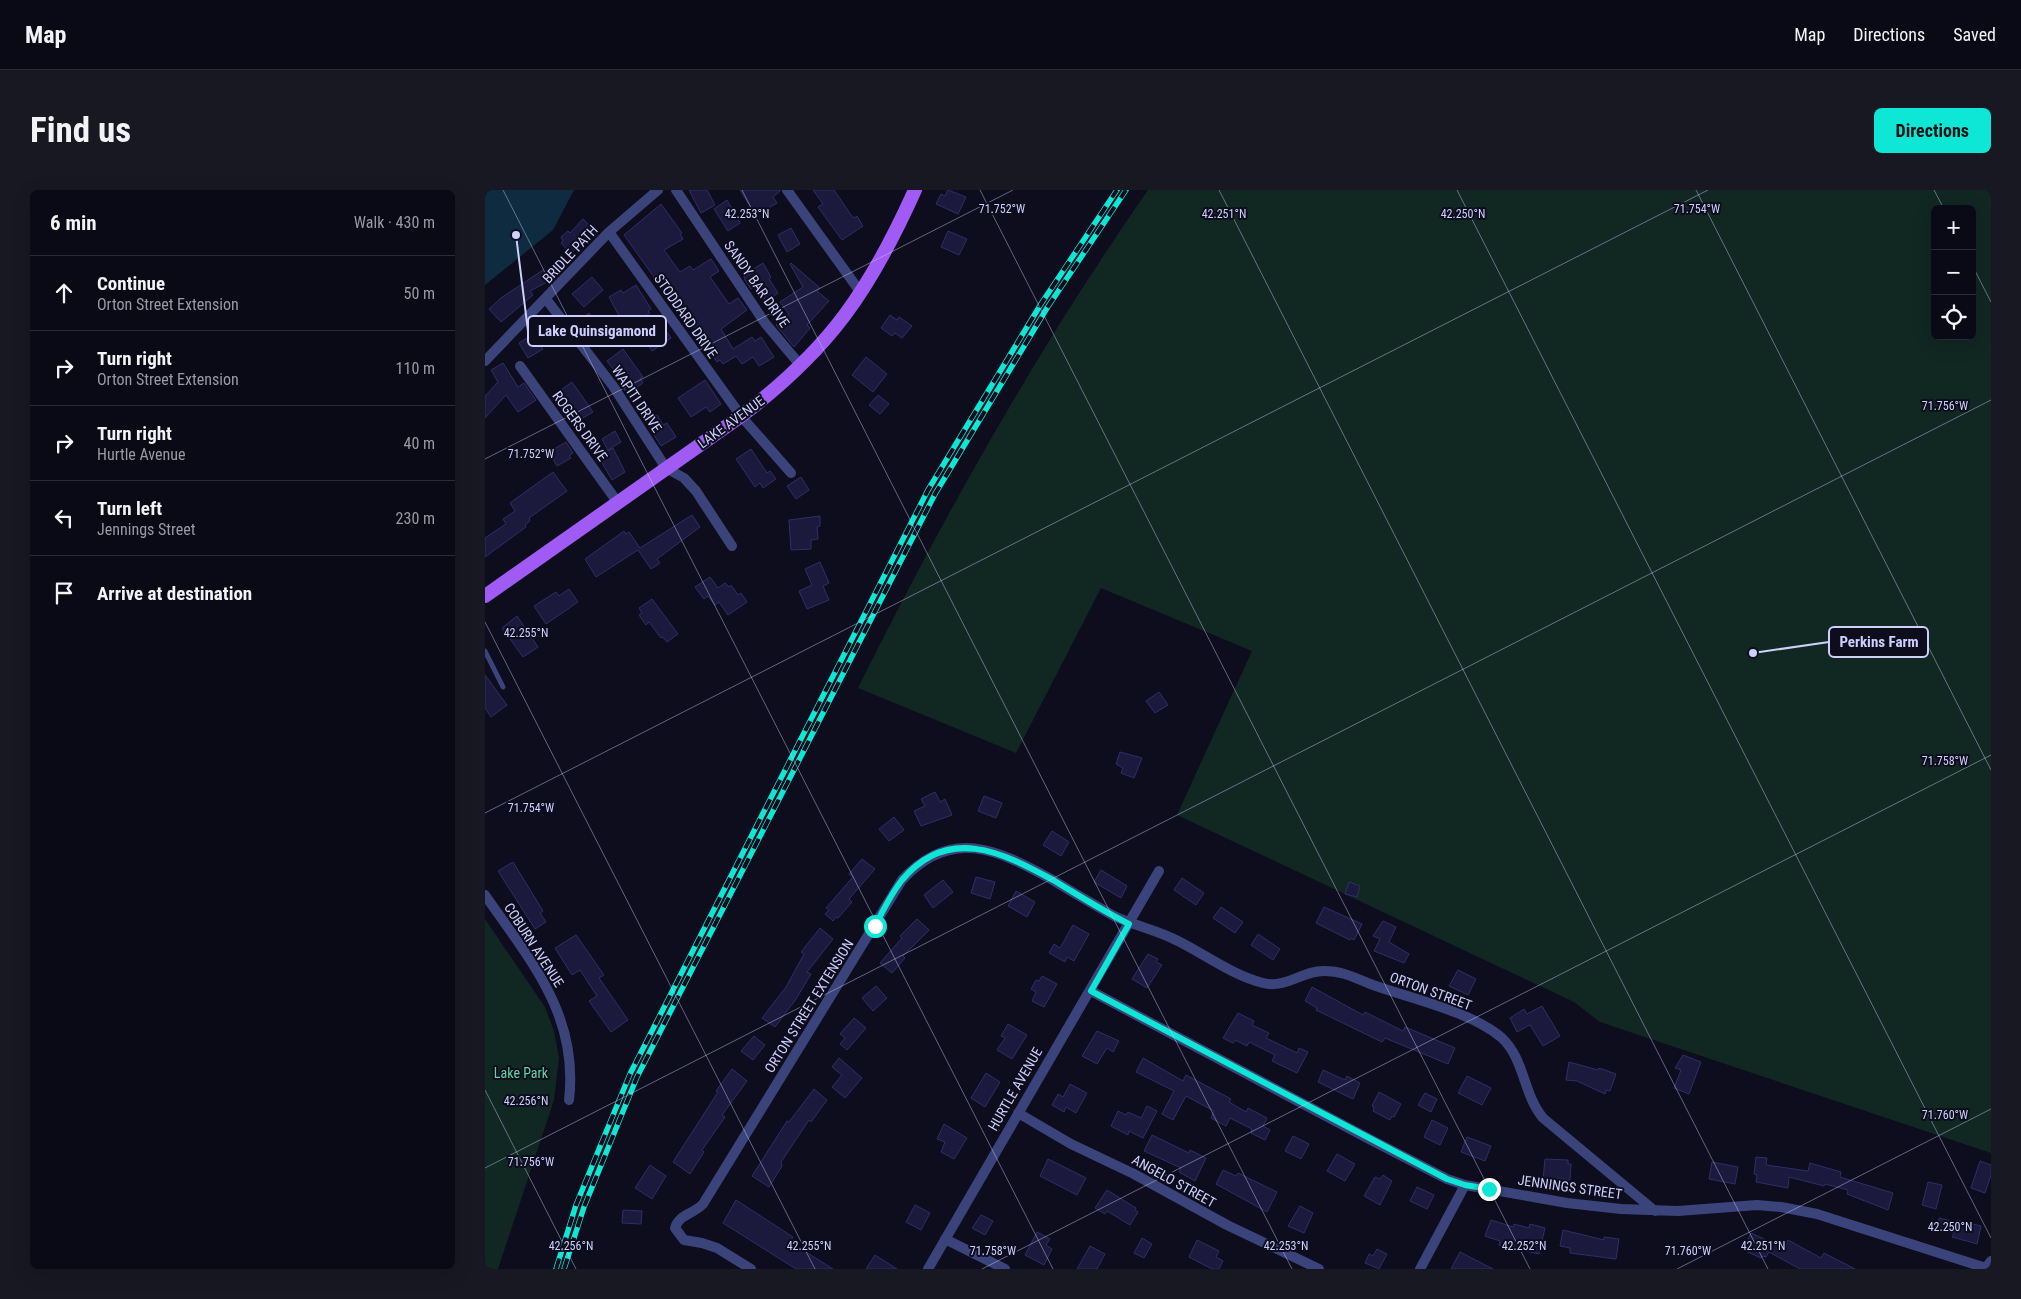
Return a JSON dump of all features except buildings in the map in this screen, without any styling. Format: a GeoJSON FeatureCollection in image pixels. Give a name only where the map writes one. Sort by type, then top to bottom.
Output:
{"type":"FeatureCollection","features":[{"type":"Feature","properties":{"kind":"main road","name":"LAKE AVENUE"},"geometry":{"type":"LineString","coordinates":[[485,596],[775,391],[835,329],[861,292],[882,259],[915,190]]}},
{"type":"Feature","properties":{"kind":"street","name":"BRIDLE PATH"},"geometry":{"type":"LineString","coordinates":[[485,361],[609,232],[658,190]]}},
{"type":"Feature","properties":{"kind":"street","name":"SANDY BAR DRIVE"},"geometry":{"type":"LineString","coordinates":[[676,190],[765,323],[801,366]]}},
{"type":"Feature","properties":{"kind":"street"},"geometry":{"type":"LineString","coordinates":[[787,190],[861,292]]}},
{"type":"Feature","properties":{"kind":"street","name":"STODDARD DRIVE"},"geometry":{"type":"LineString","coordinates":[[609,232],[741,416],[791,473]]}},
{"type":"Feature","properties":{"kind":"street","name":"WAPITI DRIVE"},"geometry":{"type":"LineString","coordinates":[[546,299],[613,386],[666,468]]}},
{"type":"Feature","properties":{"kind":"street","name":"ROGERS DRIVE"},"geometry":{"type":"LineString","coordinates":[[520,366],[618,502]]}},
{"type":"Feature","properties":{"kind":"street"},"geometry":{"type":"LineString","coordinates":[[666,468],[682,476],[696,491],[732,546]]}},
{"type":"Feature","properties":{"kind":"street","name":"ORTON STREET EXTENSION"},"geometry":{"type":"LineString","coordinates":[[751,1269],[717,1248],[684,1240],[677,1232],[676,1225],[681,1218],[697,1211],[703,1204],[892,895],[913,869],[927,858],[944,851],[965,848],[987,850],[1024,863],[1129,924]]}},
{"type":"Feature","properties":{"kind":"street","name":"HURTLE AVENUE"},"geometry":{"type":"LineString","coordinates":[[928,1269],[1159,871]]}},
{"type":"Feature","properties":{"kind":"street","name":"COBURN AVENUE"},"geometry":{"type":"LineString","coordinates":[[485,895],[541,978],[560,1015],[571,1059],[569,1100]]}},
{"type":"Feature","properties":{"kind":"street","name":"ORTON STREET"},"geometry":{"type":"LineString","coordinates":[[1129,924],[1165,935],[1233,971],[1264,984],[1280,984],[1316,971],[1341,973],[1429,1003],[1485,1027],[1502,1039],[1514,1053],[1531,1101],[1543,1118],[1655,1211]]}},
{"type":"Feature","properties":{"kind":"street","name":"JENNINGS STREET"},"geometry":{"type":"LineString","coordinates":[[1091,991],[1373,1141],[1447,1179],[1465,1185],[1586,1205],[1655,1211],[1690,1211],[1763,1205],[1793,1208],[1988,1266]]}},
{"type":"Feature","properties":{"kind":"street","name":"ANGELO STREET"},"geometry":{"type":"LineString","coordinates":[[1018,1113],[1071,1144],[1133,1174],[1227,1225],[1319,1269]]}},
{"type":"Feature","properties":{"kind":"street"},"geometry":{"type":"LineString","coordinates":[[1420,1269],[1465,1185]]}},
{"type":"Feature","properties":{"kind":"street"},"geometry":{"type":"LineString","coordinates":[[945,1239],[1005,1269]]}},
{"type":"Feature","properties":{"kind":"lane"},"geometry":{"type":"LineString","coordinates":[[485,651],[503,687]]}},
{"type":"Feature","properties":{"kind":"green space"},"geometry":{"type":"Polygon","coordinates":[[[1148,190],[1991,190],[1991,1153],[1600,1022],[1574,1002],[1177,815],[1252,651],[1101,588],[1016,753],[858,688],[924,559],[994,433],[1068,310],[1148,190]]]}},
{"type":"Feature","properties":{"kind":"green space","name":"Lake Park"},"geometry":{"type":"Polygon","coordinates":[[[485,919],[545,1007],[554,1031],[559,1058],[554,1100],[498,1269],[485,1269],[485,919]]]}},
{"type":"Feature","properties":{"kind":"water"},"geometry":{"type":"Polygon","coordinates":[[[485,190],[574,190],[553,230],[485,285],[485,190]]]}},
{"type":"Feature","properties":{"kind":"railway"},"geometry":{"type":"LineString","coordinates":[[556,1269],[576,1205],[630,1074],[928,490],[1041,304],[1117,190]]}},
{"type":"Feature","properties":{"kind":"railway"},"geometry":{"type":"LineString","coordinates":[[564,1269],[584,1207],[637,1077],[935,494],[1047,308],[1126,190]]}},
{"type":"Feature","properties":{"kind":"place","name":"Lake Quinsigamond"},"geometry":{"type":"Point","coordinates":[516,235]}},
{"type":"Feature","properties":{"kind":"place","name":"Perkins Farm"},"geometry":{"type":"Point","coordinates":[1753,653]}},
{"type":"Feature","properties":{"kind":"route"},"geometry":{"type":"LineString","coordinates":[[875,926],[902,880],[927,858],[955,848],[976,848],[1011,857],[1129,924],[1091,991],[1447,1179],[1477,1188],[1489,1189]]}}]}
